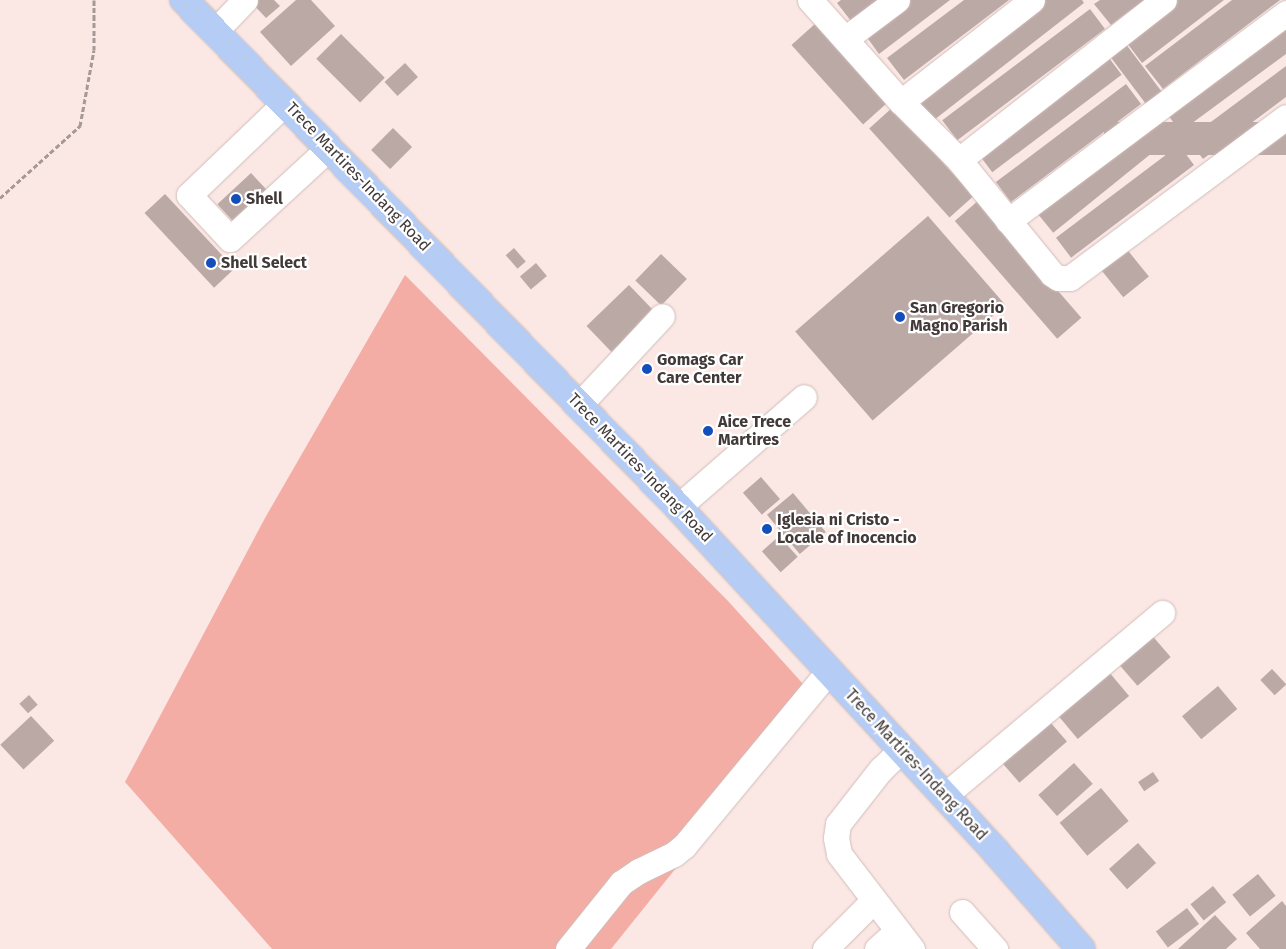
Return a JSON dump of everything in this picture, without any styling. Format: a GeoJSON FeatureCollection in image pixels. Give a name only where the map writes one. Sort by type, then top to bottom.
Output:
{"type":"FeatureCollection","features":[{"type":"Feature","properties":{"kind":"main road","name":"Trece Martires-Indang Road"},"geometry":{"type":"LineString","coordinates":[[184,0],[580,404],[678,507],[944,796],[1081,949]]}},
{"type":"Feature","properties":{"kind":"street"},"geometry":{"type":"LineString","coordinates":[[215,31],[245,0]]}},
{"type":"Feature","properties":{"kind":"street"},"geometry":{"type":"LineString","coordinates":[[810,0],[902,102],[959,160],[1052,274],[1058,278],[1070,278],[1286,117]]}},
{"type":"Feature","properties":{"kind":"street"},"geometry":{"type":"LineString","coordinates":[[845,38],[897,0]]}},
{"type":"Feature","properties":{"kind":"street"},"geometry":{"type":"LineString","coordinates":[[902,102],[1032,0]]}},
{"type":"Feature","properties":{"kind":"street"},"geometry":{"type":"LineString","coordinates":[[959,160],[1164,0]]}},
{"type":"Feature","properties":{"kind":"street"},"geometry":{"type":"LineString","coordinates":[[1008,221],[1286,14]]}},
{"type":"Feature","properties":{"kind":"street"},"geometry":{"type":"LineString","coordinates":[[285,103],[189,195],[230,239],[329,148]]}},
{"type":"Feature","properties":{"kind":"street"},"geometry":{"type":"LineString","coordinates":[[580,404],[662,316]]}},
{"type":"Feature","properties":{"kind":"street"},"geometry":{"type":"LineString","coordinates":[[678,507],[804,397]]}},
{"type":"Feature","properties":{"kind":"street"},"geometry":{"type":"LineString","coordinates":[[944,796],[1162,613]]}},
{"type":"Feature","properties":{"kind":"street"},"geometry":{"type":"LineString","coordinates":[[568,949],[621,884],[639,871],[674,854],[684,846],[829,671]]}},
{"type":"Feature","properties":{"kind":"street"},"geometry":{"type":"LineString","coordinates":[[877,949],[905,940],[840,854],[836,838],[838,824],[882,769],[901,750]]}},
{"type":"Feature","properties":{"kind":"street"},"geometry":{"type":"LineString","coordinates":[[825,949],[874,900]]}},
{"type":"Feature","properties":{"kind":"street"},"geometry":{"type":"LineString","coordinates":[[962,912],[995,949]]}},
{"type":"Feature","properties":{"kind":"path"},"geometry":{"type":"LineString","coordinates":[[0,198],[80,126],[94,50],[94,0]]}},
{"type":"Feature","properties":{"kind":"shaded area"},"geometry":{"type":"Polygon","coordinates":[[[405,275],[728,601],[814,696],[611,949],[272,949],[125,782],[265,518],[405,275]]]}},
{"type":"Feature","properties":{"kind":"building"},"geometry":{"type":"Polygon","coordinates":[[[253,0],[274,0],[280,6],[266,18],[251,2],[253,0]]]}},
{"type":"Feature","properties":{"kind":"building"},"geometry":{"type":"Polygon","coordinates":[[[296,0],[311,0],[335,26],[291,66],[260,32],[296,0]]]}},
{"type":"Feature","properties":{"kind":"building"},"geometry":{"type":"Polygon","coordinates":[[[841,0],[878,0],[851,21],[837,3],[841,0]]]}},
{"type":"Feature","properties":{"kind":"building"},"geometry":{"type":"Polygon","coordinates":[[[906,0],[950,0],[879,54],[863,32],[906,0]]]}},
{"type":"Feature","properties":{"kind":"building"},"geometry":{"type":"Polygon","coordinates":[[[964,0],[1009,0],[904,80],[887,58],[964,0]]]}},
{"type":"Feature","properties":{"kind":"building"},"geometry":{"type":"Polygon","coordinates":[[[1041,0],[1082,0],[1084,3],[934,120],[916,98],[1041,0]]]}},
{"type":"Feature","properties":{"kind":"building"},"geometry":{"type":"Polygon","coordinates":[[[1100,0],[1144,0],[1111,25],[1094,4],[1100,0]]]}},
{"type":"Feature","properties":{"kind":"building"},"geometry":{"type":"Polygon","coordinates":[[[1175,0],[1224,0],[1142,63],[1124,39],[1175,0]]]}},
{"type":"Feature","properties":{"kind":"building"},"geometry":{"type":"Polygon","coordinates":[[[1232,0],[1280,0],[1163,89],[1145,66],[1232,0]]]}},
{"type":"Feature","properties":{"kind":"building"},"geometry":{"type":"Polygon","coordinates":[[[1090,9],[1105,29],[957,140],[942,120],[1090,9]]]}},
{"type":"Feature","properties":{"kind":"building"},"geometry":{"type":"Polygon","coordinates":[[[816,23],[888,103],[863,125],[791,45],[816,23]]]}},
{"type":"Feature","properties":{"kind":"building"},"geometry":{"type":"Polygon","coordinates":[[[1286,23],[1286,54],[1180,132],[1166,112],[1286,23]]]}},
{"type":"Feature","properties":{"kind":"building"},"geometry":{"type":"Polygon","coordinates":[[[341,34],[385,78],[360,103],[316,59],[341,34]]]}},
{"type":"Feature","properties":{"kind":"building"},"geometry":{"type":"Polygon","coordinates":[[[1122,39],[1162,93],[1146,105],[1106,51],[1122,39]]]}},
{"type":"Feature","properties":{"kind":"building"},"geometry":{"type":"Polygon","coordinates":[[[1106,54],[1122,75],[992,172],[977,151],[1106,54]]]}},
{"type":"Feature","properties":{"kind":"building"},"geometry":{"type":"Polygon","coordinates":[[[405,63],[418,77],[397,96],[385,82],[405,63]]]}},
{"type":"Feature","properties":{"kind":"building"},"geometry":{"type":"Polygon","coordinates":[[[1286,66],[1286,97],[1203,159],[1188,139],[1286,66]]]}},
{"type":"Feature","properties":{"kind":"building"},"geometry":{"type":"Polygon","coordinates":[[[1126,84],[1141,104],[1011,202],[996,182],[1126,84]]]}},
{"type":"Feature","properties":{"kind":"building"},"geometry":{"type":"Polygon","coordinates":[[[893,107],[973,196],[950,218],[869,128],[893,107]]]}},
{"type":"Feature","properties":{"kind":"building"},"geometry":{"type":"Polygon","coordinates":[[[1155,117],[1171,137],[1053,233],[1037,213],[1155,117]]]}},
{"type":"Feature","properties":{"kind":"building"},"geometry":{"type":"Polygon","coordinates":[[[1104,122],[1286,122],[1286,155],[1104,155],[1104,122]]]}},
{"type":"Feature","properties":{"kind":"building"},"geometry":{"type":"Polygon","coordinates":[[[393,128],[412,147],[390,169],[371,150],[393,128]]]}},
{"type":"Feature","properties":{"kind":"building"},"geometry":{"type":"Polygon","coordinates":[[[1179,145],[1194,165],[1071,258],[1056,238],[1179,145]]]}},
{"type":"Feature","properties":{"kind":"building"},"geometry":{"type":"Polygon","coordinates":[[[251,173],[268,191],[234,223],[217,204],[251,173]]]}},
{"type":"Feature","properties":{"kind":"building"},"geometry":{"type":"Polygon","coordinates":[[[165,194],[235,269],[214,288],[145,213],[165,194]]]}},
{"type":"Feature","properties":{"kind":"building"},"geometry":{"type":"Polygon","coordinates":[[[979,200],[1081,318],[1057,339],[955,221],[979,200]]]}},
{"type":"Feature","properties":{"kind":"building","name":"San Gregorio Magno Parish"},"geometry":{"type":"Polygon","coordinates":[[[928,216],[1005,305],[873,421],[795,331],[928,216]]]}},
{"type":"Feature","properties":{"kind":"building"},"geometry":{"type":"Polygon","coordinates":[[[1125,247],[1149,277],[1123,297],[1099,268],[1125,247]]]}},
{"type":"Feature","properties":{"kind":"building"},"geometry":{"type":"Polygon","coordinates":[[[514,248],[526,262],[518,269],[506,255],[514,248]]]}},
{"type":"Feature","properties":{"kind":"building"},"geometry":{"type":"Polygon","coordinates":[[[661,254],[687,279],[661,306],[635,281],[661,254]]]}},
{"type":"Feature","properties":{"kind":"building"},"geometry":{"type":"Polygon","coordinates":[[[536,263],[547,276],[531,290],[520,276],[536,263]]]}},
{"type":"Feature","properties":{"kind":"building"},"geometry":{"type":"Polygon","coordinates":[[[629,285],[654,311],[612,352],[587,326],[629,285]]]}},
{"type":"Feature","properties":{"kind":"building"},"geometry":{"type":"Polygon","coordinates":[[[761,477],[780,499],[762,515],[743,493],[761,477]]]}},
{"type":"Feature","properties":{"kind":"building"},"geometry":{"type":"Polygon","coordinates":[[[793,493],[826,532],[800,554],[767,515],[793,493]]]}},
{"type":"Feature","properties":{"kind":"building"},"geometry":{"type":"Polygon","coordinates":[[[779,536],[798,557],[781,572],[762,551],[779,536]]]}},
{"type":"Feature","properties":{"kind":"building"},"geometry":{"type":"Polygon","coordinates":[[[1149,632],[1171,657],[1137,686],[1116,661],[1149,632]]]}},
{"type":"Feature","properties":{"kind":"building"},"geometry":{"type":"Polygon","coordinates":[[[1104,666],[1129,696],[1078,739],[1053,709],[1104,666]]]}},
{"type":"Feature","properties":{"kind":"building"},"geometry":{"type":"Polygon","coordinates":[[[1272,669],[1286,684],[1275,695],[1260,680],[1272,669]]]}},
{"type":"Feature","properties":{"kind":"building"},"geometry":{"type":"Polygon","coordinates":[[[1218,686],[1237,709],[1201,739],[1182,716],[1218,686]]]}},
{"type":"Feature","properties":{"kind":"building"},"geometry":{"type":"Polygon","coordinates":[[[29,695],[38,705],[28,713],[19,704],[29,695]]]}},
{"type":"Feature","properties":{"kind":"building"},"geometry":{"type":"Polygon","coordinates":[[[1044,715],[1067,741],[1019,783],[996,756],[1044,715]]]}},
{"type":"Feature","properties":{"kind":"building"},"geometry":{"type":"Polygon","coordinates":[[[31,716],[54,741],[23,770],[0,745],[31,716]]]}},
{"type":"Feature","properties":{"kind":"building"},"geometry":{"type":"Polygon","coordinates":[[[1074,763],[1093,784],[1057,816],[1038,795],[1074,763]]]}},
{"type":"Feature","properties":{"kind":"building"},"geometry":{"type":"Polygon","coordinates":[[[1153,772],[1159,781],[1144,791],[1138,782],[1153,772]]]}},
{"type":"Feature","properties":{"kind":"building"},"geometry":{"type":"Polygon","coordinates":[[[1101,788],[1129,821],[1087,856],[1060,823],[1101,788]]]}},
{"type":"Feature","properties":{"kind":"building"},"geometry":{"type":"Polygon","coordinates":[[[1138,843],[1156,863],[1127,889],[1109,869],[1138,843]]]}},
{"type":"Feature","properties":{"kind":"building"},"geometry":{"type":"Polygon","coordinates":[[[1258,874],[1276,896],[1250,917],[1232,895],[1258,874]]]}},
{"type":"Feature","properties":{"kind":"building"},"geometry":{"type":"Polygon","coordinates":[[[1213,886],[1226,902],[1204,921],[1190,904],[1213,886]]]}},
{"type":"Feature","properties":{"kind":"building"},"geometry":{"type":"Polygon","coordinates":[[[1282,901],[1286,906],[1286,949],[1260,949],[1246,933],[1282,901]]]}},
{"type":"Feature","properties":{"kind":"building"},"geometry":{"type":"Polygon","coordinates":[[[1187,908],[1199,924],[1168,947],[1156,931],[1187,908]]]}},
{"type":"Feature","properties":{"kind":"building"},"geometry":{"type":"Polygon","coordinates":[[[1215,915],[1237,939],[1226,949],[1178,949],[1215,915]]]}},
{"type":"Feature","properties":{"kind":"place","name":"Shell"},"geometry":{"type":"Point","coordinates":[236,199]}},
{"type":"Feature","properties":{"kind":"place","name":"Shell Select"},"geometry":{"type":"Point","coordinates":[211,263]}},
{"type":"Feature","properties":{"kind":"place","name":"San Gregorio Magno Parish"},"geometry":{"type":"Point","coordinates":[900,317]}},
{"type":"Feature","properties":{"kind":"place","name":"Gomags Car Care Center"},"geometry":{"type":"Point","coordinates":[647,369]}},
{"type":"Feature","properties":{"kind":"place","name":"Aice Trece Martires"},"geometry":{"type":"Point","coordinates":[708,431]}},
{"type":"Feature","properties":{"kind":"place","name":"Iglesia ni Cristo - Locale of Inocencio"},"geometry":{"type":"Point","coordinates":[767,529]}}]}
